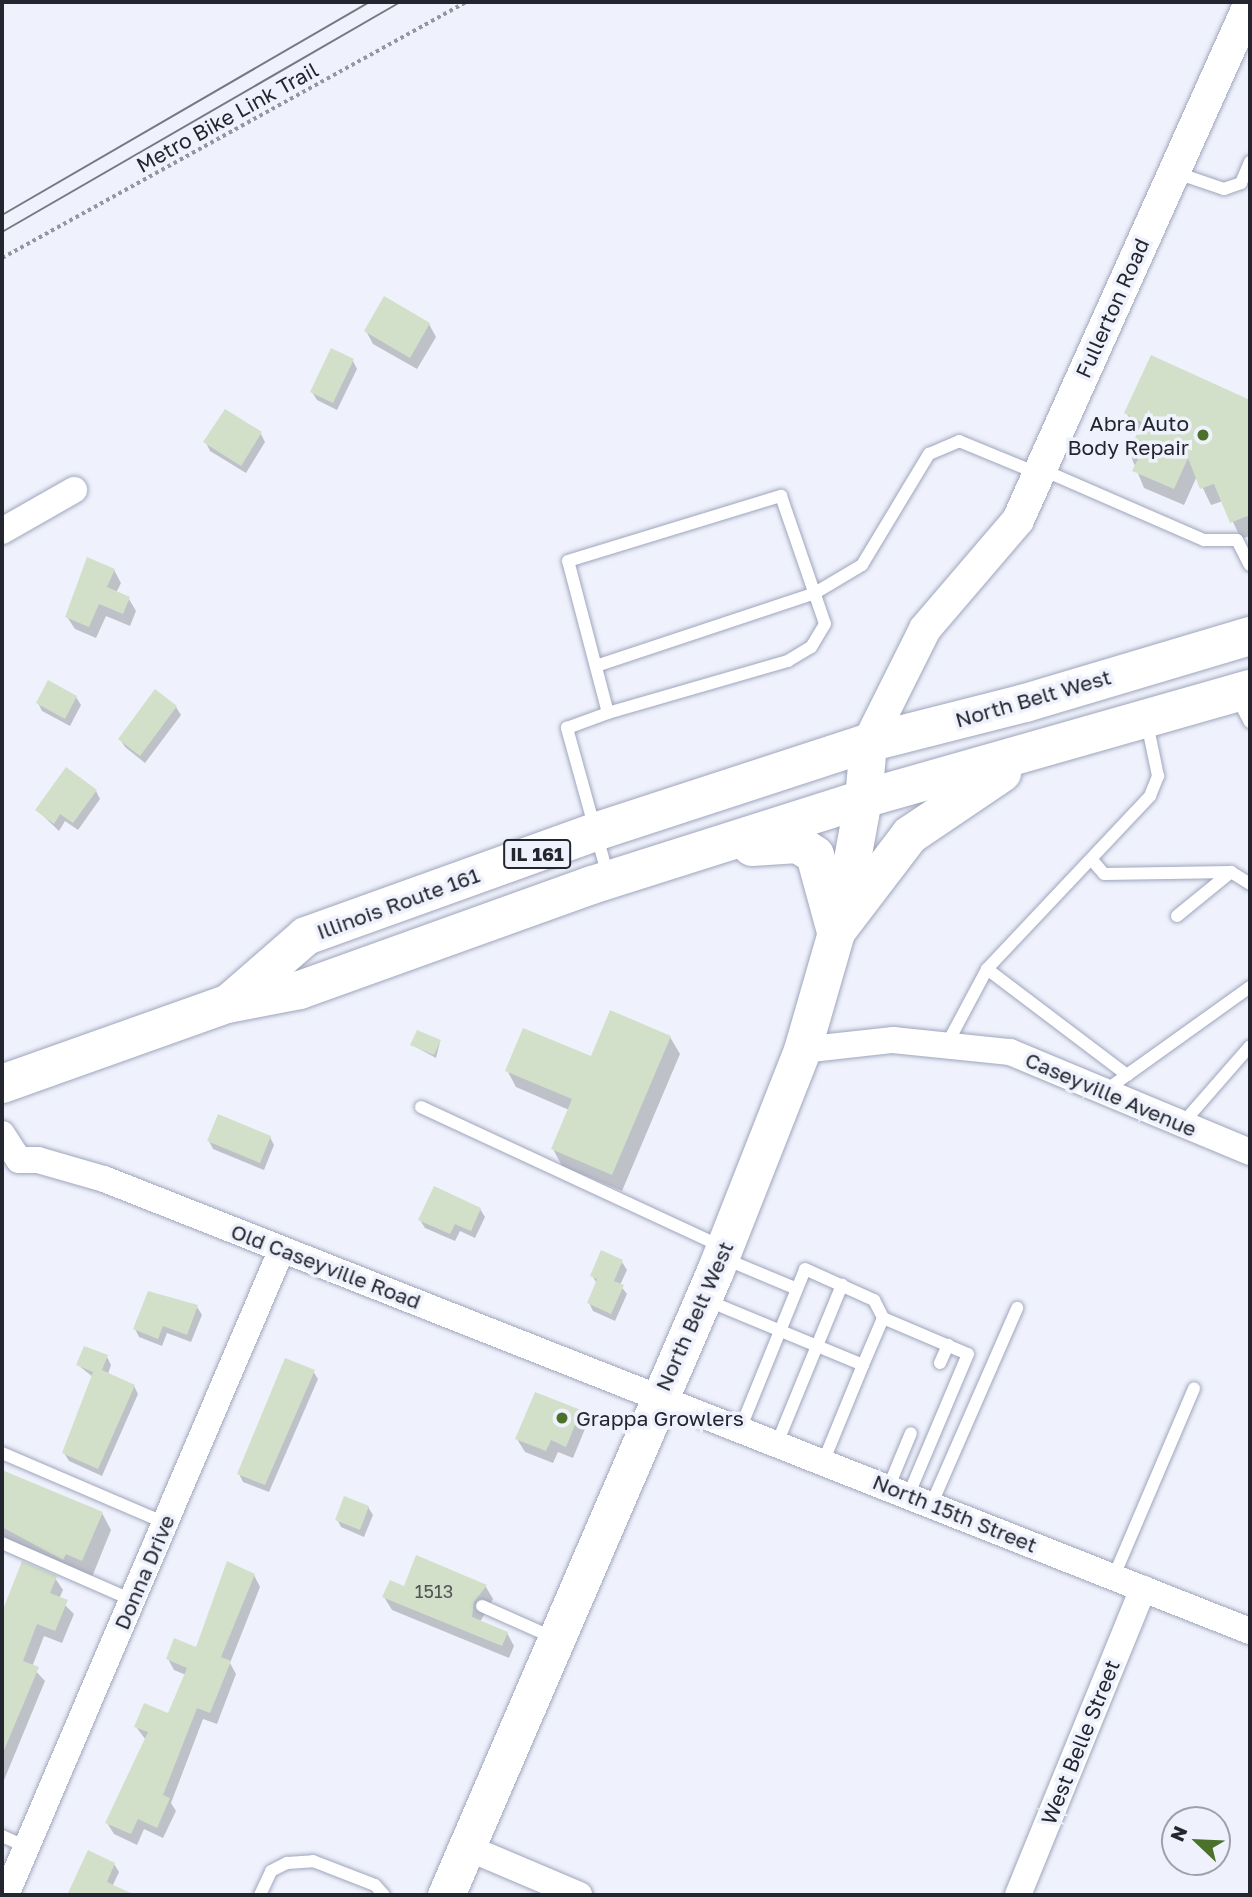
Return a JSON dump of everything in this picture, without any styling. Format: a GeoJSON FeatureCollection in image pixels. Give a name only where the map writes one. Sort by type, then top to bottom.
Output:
{"type":"FeatureCollection","features":[{"type":"Feature","properties":{"kind":"main road","name":"North Belt West"},"geometry":{"type":"LineString","coordinates":[[446,1895],[554,1638],[703,1298],[802,1050],[836,932],[863,799],[868,743],[1025,703],[1250,636]]}},
{"type":"Feature","properties":{"kind":"main road","name":"IL 161"},"geometry":{"type":"LineString","coordinates":[[863,799],[1146,718],[1245,702]]}},
{"type":"Feature","properties":{"kind":"main road","name":"Illinois Route 161"},"geometry":{"type":"LineString","coordinates":[[227,1004],[306,936],[598,831],[868,743]]}},
{"type":"Feature","properties":{"kind":"main road"},"geometry":{"type":"LineString","coordinates":[[836,932],[910,835],[1042,748]]}},
{"type":"Feature","properties":{"kind":"main road","name":"Illinois Route 161"},"geometry":{"type":"LineString","coordinates":[[2,1084],[227,1004],[300,990],[608,880],[863,799]]}},
{"type":"Feature","properties":{"kind":"main road"},"geometry":{"type":"LineString","coordinates":[[705,849],[799,844],[816,855],[836,932]]}},
{"type":"Feature","properties":{"kind":"street","name":"Fullerton Road"},"geometry":{"type":"LineString","coordinates":[[868,743],[926,629],[994,553],[1018,520],[1250,3]]}},
{"type":"Feature","properties":{"kind":"street"},"geometry":{"type":"LineString","coordinates":[[2,531],[74,490]]}},
{"type":"Feature","properties":{"kind":"street","name":"Caseyville Avenue"},"geometry":{"type":"LineString","coordinates":[[802,1050],[893,1040],[1010,1052],[1118,1082],[1182,1124],[1250,1152]]}},
{"type":"Feature","properties":{"kind":"street","name":"Old Caseyville Road"},"geometry":{"type":"LineString","coordinates":[[2,1134],[10,1169],[38,1160],[104,1179],[660,1395]]}},
{"type":"Feature","properties":{"kind":"street","name":"Donna Drive"},"geometry":{"type":"LineString","coordinates":[[6,1895],[282,1249]]}},
{"type":"Feature","properties":{"kind":"street","name":"North 15th Street"},"geometry":{"type":"LineString","coordinates":[[660,1395],[1250,1631]]}},
{"type":"Feature","properties":{"kind":"street","name":"West Belle Street"},"geometry":{"type":"LineString","coordinates":[[1018,1895],[1143,1588]]}},
{"type":"Feature","properties":{"kind":"street"},"geometry":{"type":"LineString","coordinates":[[466,1847],[579,1895]]}},
{"type":"Feature","properties":{"kind":"lane"},"geometry":{"type":"LineString","coordinates":[[1174,172],[1224,189],[1241,183],[1250,162]]}},
{"type":"Feature","properties":{"kind":"lane"},"geometry":{"type":"LineString","coordinates":[[596,666],[815,593],[862,565],[929,454],[959,441],[1205,540],[1237,540],[1250,565]]}},
{"type":"Feature","properties":{"kind":"lane"},"geometry":{"type":"LineString","coordinates":[[608,713],[568,561],[781,496],[825,624],[811,647],[788,661],[608,713],[567,728],[598,831],[608,880]]}},
{"type":"Feature","properties":{"kind":"lane"},"geometry":{"type":"LineString","coordinates":[[947,1044],[987,970],[1150,796],[1158,776],[1146,718]]}},
{"type":"Feature","properties":{"kind":"lane"},"geometry":{"type":"LineString","coordinates":[[1092,860],[1117,887]]}},
{"type":"Feature","properties":{"kind":"lane"},"geometry":{"type":"LineString","coordinates":[[1104,874],[1231,872],[1250,884]]}},
{"type":"Feature","properties":{"kind":"lane"},"geometry":{"type":"LineString","coordinates":[[1177,916],[1231,872]]}},
{"type":"Feature","properties":{"kind":"lane"},"geometry":{"type":"LineString","coordinates":[[987,970],[1118,1082],[1250,987]]}},
{"type":"Feature","properties":{"kind":"lane"},"geometry":{"type":"LineString","coordinates":[[1182,1124],[1250,1046]]}},
{"type":"Feature","properties":{"kind":"lane"},"geometry":{"type":"LineString","coordinates":[[421,1107],[797,1289]]}},
{"type":"Feature","properties":{"kind":"lane"},"geometry":{"type":"LineString","coordinates":[[741,1427],[805,1269],[874,1300],[883,1318],[968,1354],[910,1495]]}},
{"type":"Feature","properties":{"kind":"lane"},"geometry":{"type":"LineString","coordinates":[[778,1441],[842,1285]]}},
{"type":"Feature","properties":{"kind":"lane"},"geometry":{"type":"LineString","coordinates":[[703,1298],[863,1365]]}},
{"type":"Feature","properties":{"kind":"lane"},"geometry":{"type":"LineString","coordinates":[[910,1495],[1017,1308]]}},
{"type":"Feature","properties":{"kind":"lane"},"geometry":{"type":"LineString","coordinates":[[824,1460],[883,1318]]}},
{"type":"Feature","properties":{"kind":"lane"},"geometry":{"type":"LineString","coordinates":[[940,1363],[948,1345]]}},
{"type":"Feature","properties":{"kind":"lane"},"geometry":{"type":"LineString","coordinates":[[1114,1576],[1194,1388]]}},
{"type":"Feature","properties":{"kind":"lane"},"geometry":{"type":"LineString","coordinates":[[910,1495],[911,1433]]}},
{"type":"Feature","properties":{"kind":"lane"},"geometry":{"type":"LineString","coordinates":[[2,1453],[165,1523]]}},
{"type":"Feature","properties":{"kind":"lane"},"geometry":{"type":"LineString","coordinates":[[2,1544],[132,1600]]}},
{"type":"Feature","properties":{"kind":"lane"},"geometry":{"type":"LineString","coordinates":[[482,1606],[554,1638]]}},
{"type":"Feature","properties":{"kind":"lane"},"geometry":{"type":"LineString","coordinates":[[2,1836],[27,1847]]}},
{"type":"Feature","properties":{"kind":"lane"},"geometry":{"type":"LineString","coordinates":[[260,1895],[271,1871],[288,1863],[313,1861],[375,1885],[384,1895]]}},
{"type":"Feature","properties":{"kind":"path","name":"Metro Bike Link Trail"},"geometry":{"type":"LineString","coordinates":[[2,258],[466,2]]}},
{"type":"Feature","properties":{"kind":"building"},"geometry":{"type":"Polygon","coordinates":[[[384,296],[430,323],[410,358],[364,331],[384,296]]]}},
{"type":"Feature","properties":{"kind":"building"},"geometry":{"type":"Polygon","coordinates":[[[331,348],[354,359],[333,403],[310,392],[331,348]]]}},
{"type":"Feature","properties":{"kind":"building"},"geometry":{"type":"Polygon","coordinates":[[[1151,355],[1250,400],[1250,515],[1230,523],[1214,484],[1200,489],[1188,458],[1174,489],[1132,471],[1138,459],[1128,454],[1142,422],[1124,413],[1151,355]]]}},
{"type":"Feature","properties":{"kind":"building"},"geometry":{"type":"Polygon","coordinates":[[[225,409],[262,432],[241,466],[203,442],[225,409]]]}},
{"type":"Feature","properties":{"kind":"building"},"geometry":{"type":"Polygon","coordinates":[[[87,557],[115,569],[107,587],[130,597],[123,614],[99,604],[89,627],[65,617],[87,557]]]}},
{"type":"Feature","properties":{"kind":"building"},"geometry":{"type":"Polygon","coordinates":[[[48,680],[77,696],[65,719],[36,703],[48,680]]]}},
{"type":"Feature","properties":{"kind":"building"},"geometry":{"type":"Polygon","coordinates":[[[155,689],[177,706],[140,756],[118,739],[155,689]]]}},
{"type":"Feature","properties":{"kind":"building"},"geometry":{"type":"Polygon","coordinates":[[[66,767],[97,790],[73,823],[60,814],[54,824],[35,810],[66,767]]]}},
{"type":"Feature","properties":{"kind":"building"},"geometry":{"type":"Polygon","coordinates":[[[610,1010],[671,1036],[612,1175],[551,1149],[572,1099],[505,1071],[523,1028],[591,1056],[610,1010]]]}},
{"type":"Feature","properties":{"kind":"building"},"geometry":{"type":"Polygon","coordinates":[[[417,1030],[441,1040],[434,1055],[410,1045],[417,1030]]]}},
{"type":"Feature","properties":{"kind":"building"},"geometry":{"type":"Polygon","coordinates":[[[218,1114],[271,1136],[260,1163],[207,1141],[218,1114]]]}},
{"type":"Feature","properties":{"kind":"building"},"geometry":{"type":"Polygon","coordinates":[[[434,1186],[481,1208],[471,1231],[455,1224],[450,1234],[418,1220],[434,1186]]]}},
{"type":"Feature","properties":{"kind":"building"},"geometry":{"type":"Polygon","coordinates":[[[601,1250],[623,1260],[614,1281],[624,1285],[611,1314],[587,1303],[597,1279],[590,1276],[601,1250]]]}},
{"type":"Feature","properties":{"kind":"building"},"geometry":{"type":"Polygon","coordinates":[[[148,1291],[198,1305],[187,1335],[163,1326],[158,1339],[133,1329],[148,1291]]]}},
{"type":"Feature","properties":{"kind":"building"},"geometry":{"type":"Polygon","coordinates":[[[84,1346],[108,1355],[102,1370],[135,1385],[98,1469],[62,1453],[93,1372],[76,1365],[84,1346]]]}},
{"type":"Feature","properties":{"kind":"building"},"geometry":{"type":"Polygon","coordinates":[[[285,1358],[315,1370],[265,1485],[237,1474],[285,1358]]]}},
{"type":"Feature","properties":{"kind":"building"},"geometry":{"type":"Polygon","coordinates":[[[535,1392],[581,1410],[566,1447],[551,1440],[546,1451],[515,1439],[535,1392]]]}},
{"type":"Feature","properties":{"kind":"building"},"geometry":{"type":"Polygon","coordinates":[[[2,1470],[103,1512],[82,1561],[66,1554],[63,1560],[2,1527],[2,1470]]]}},
{"type":"Feature","properties":{"kind":"building"},"geometry":{"type":"Polygon","coordinates":[[[344,1496],[369,1506],[360,1530],[335,1520],[344,1496]]]}},
{"type":"Feature","properties":{"kind":"building"},"geometry":{"type":"Polygon","coordinates":[[[416,1555],[487,1585],[474,1602],[472,1617],[508,1632],[502,1646],[382,1597],[390,1580],[404,1586],[416,1555]]]}},
{"type":"Feature","properties":{"kind":"building"},"geometry":{"type":"Polygon","coordinates":[[[22,1561],[57,1576],[50,1593],[68,1600],[55,1631],[37,1624],[23,1661],[39,1667],[2,1755],[2,1612],[22,1561]]]}},
{"type":"Feature","properties":{"kind":"building"},"geometry":{"type":"Polygon","coordinates":[[[227,1561],[255,1574],[221,1657],[231,1661],[210,1713],[197,1708],[163,1795],[170,1798],[157,1828],[138,1819],[131,1834],[105,1823],[148,1732],[134,1727],[144,1703],[168,1713],[187,1668],[166,1659],[174,1638],[196,1647],[227,1561]]]}},
{"type":"Feature","properties":{"kind":"building"},"geometry":{"type":"Polygon","coordinates":[[[88,1850],[115,1863],[107,1882],[135,1895],[67,1895],[88,1850]]]}},
{"type":"Feature","properties":{"kind":"tram line"},"geometry":{"type":"LineString","coordinates":[[2,215],[370,2]]}},
{"type":"Feature","properties":{"kind":"tram line"},"geometry":{"type":"LineString","coordinates":[[2,232],[400,2]]}},
{"type":"Feature","properties":{"kind":"place","name":"Abra Auto Body Repair"},"geometry":{"type":"Point","coordinates":[1203,435]}},
{"type":"Feature","properties":{"kind":"place","name":"Grappa Growlers"},"geometry":{"type":"Point","coordinates":[562,1418]}}]}
